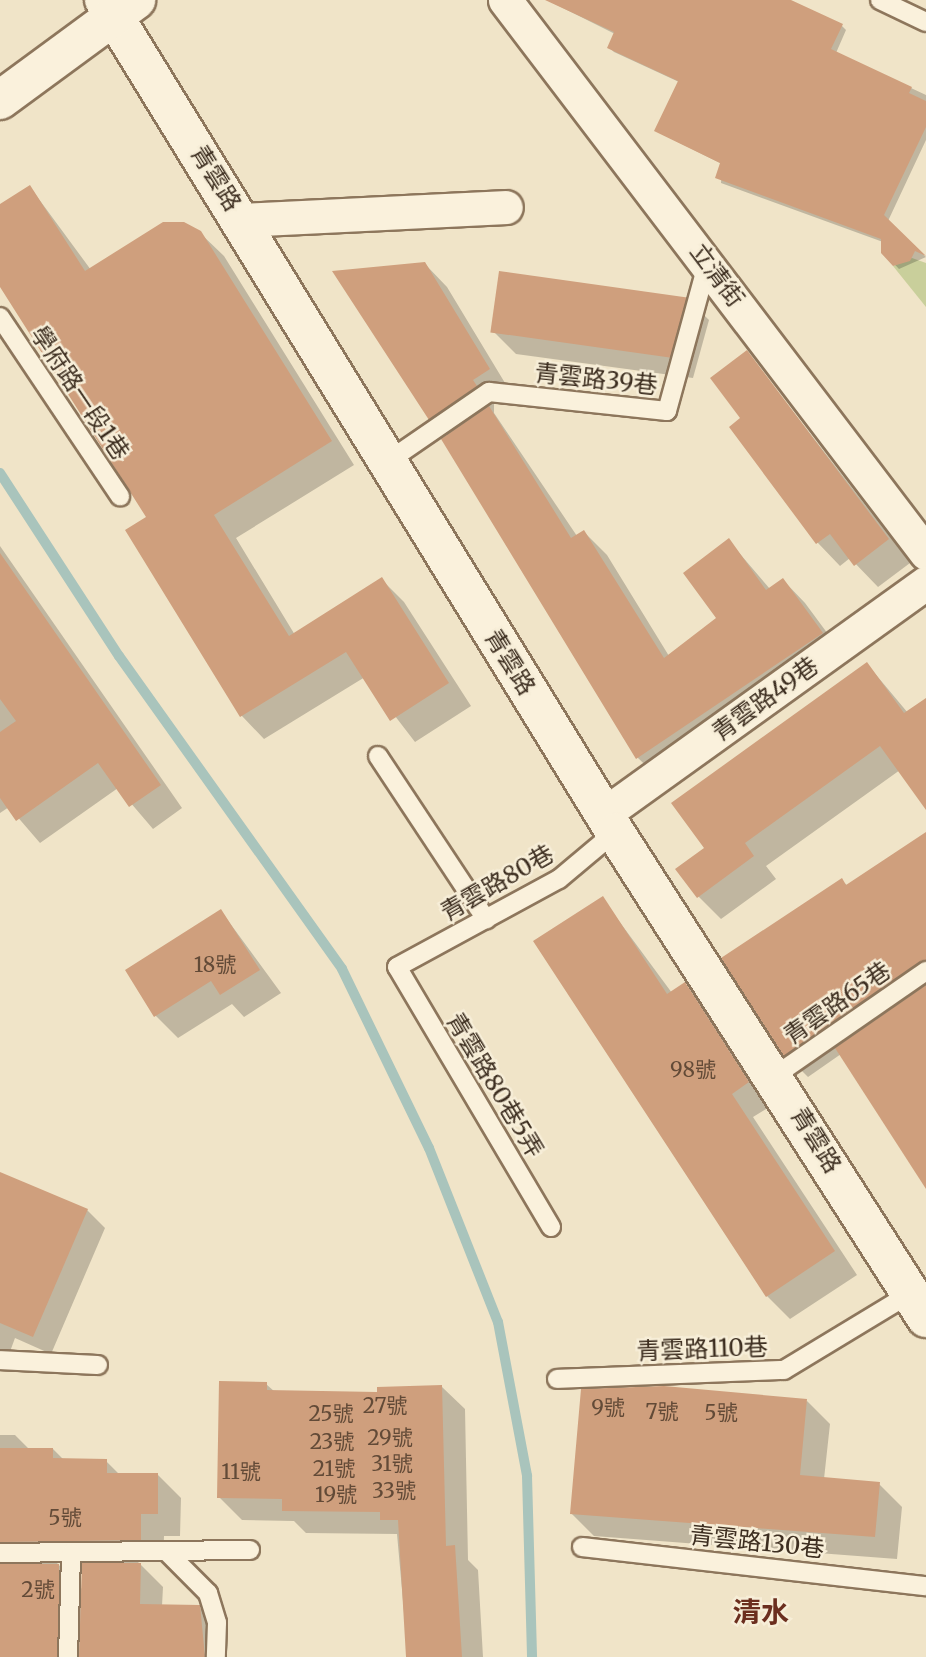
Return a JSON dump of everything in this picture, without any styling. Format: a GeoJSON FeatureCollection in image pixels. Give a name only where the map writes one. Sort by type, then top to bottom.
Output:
{"type":"FeatureCollection","features":[{"type":"Feature","properties":{"kind":"street","name":"立清街"},"geometry":{"type":"LineString","coordinates":[[505,0],[926,553]]}},
{"type":"Feature","properties":{"kind":"street"},"geometry":{"type":"LineString","coordinates":[[0,100],[118,6]]}},
{"type":"Feature","properties":{"kind":"street","name":"青雲路"},"geometry":{"type":"LineString","coordinates":[[118,6],[387,462],[610,823],[776,1075],[918,1306]]}},
{"type":"Feature","properties":{"kind":"street"},"geometry":{"type":"LineString","coordinates":[[242,220],[506,206]]}},
{"type":"Feature","properties":{"kind":"street","name":"青雲路49巷"},"geometry":{"type":"LineString","coordinates":[[610,823],[926,583]]}},
{"type":"Feature","properties":{"kind":"lane"},"geometry":{"type":"LineString","coordinates":[[880,0],[926,22]]}},
{"type":"Feature","properties":{"kind":"lane","name":"青雲路39巷"},"geometry":{"type":"LineString","coordinates":[[387,462],[489,392],[667,411],[707,263]]}},
{"type":"Feature","properties":{"kind":"lane","name":"學府路一段1巷"},"geometry":{"type":"LineString","coordinates":[[0,317],[120,496]]}},
{"type":"Feature","properties":{"kind":"lane"},"geometry":{"type":"LineString","coordinates":[[378,756],[486,919]]}},
{"type":"Feature","properties":{"kind":"lane","name":"青雲路80巷"},"geometry":{"type":"LineString","coordinates":[[397,967],[559,879],[610,823]]}},
{"type":"Feature","properties":{"kind":"lane","name":"青雲路80巷5弄"},"geometry":{"type":"LineString","coordinates":[[397,967],[551,1227]]}},
{"type":"Feature","properties":{"kind":"lane","name":"青雲路65巷"},"geometry":{"type":"LineString","coordinates":[[776,1075],[926,971]]}},
{"type":"Feature","properties":{"kind":"lane","name":"青雲路110巷"},"geometry":{"type":"LineString","coordinates":[[557,1378],[784,1370],[918,1306]]}},
{"type":"Feature","properties":{"kind":"lane"},"geometry":{"type":"LineString","coordinates":[[0,1360],[98,1365]]}},
{"type":"Feature","properties":{"kind":"lane","name":"青雲路130巷"},"geometry":{"type":"LineString","coordinates":[[582,1547],[926,1586]]}},
{"type":"Feature","properties":{"kind":"lane"},"geometry":{"type":"LineString","coordinates":[[0,1553],[250,1550]]}},
{"type":"Feature","properties":{"kind":"lane"},"geometry":{"type":"LineString","coordinates":[[68,1657],[71,1552]]}},
{"type":"Feature","properties":{"kind":"lane"},"geometry":{"type":"LineString","coordinates":[[167,1552],[208,1593],[217,1623],[216,1657]]}},
{"type":"Feature","properties":{"kind":"green space"},"geometry":{"type":"Polygon","coordinates":[[[912,258],[926,263],[926,307],[893,266],[912,258]]]}},
{"type":"Feature","properties":{"kind":"building"},"geometry":{"type":"Polygon","coordinates":[[[545,0],[791,0],[843,24],[831,49],[912,87],[909,93],[926,101],[926,127],[884,215],[926,256],[915,251],[910,261],[893,266],[881,253],[881,239],[715,178],[720,163],[654,131],[678,81],[607,48],[614,32],[545,0]]]}},
{"type":"Feature","properties":{"kind":"building"},"geometry":{"type":"Polygon","coordinates":[[[30,185],[85,271],[163,222],[184,222],[201,231],[332,441],[214,515],[289,636],[382,577],[449,683],[390,721],[346,652],[240,717],[125,530],[146,517],[0,287],[0,204],[30,185]]]}},
{"type":"Feature","properties":{"kind":"building"},"geometry":{"type":"Polygon","coordinates":[[[425,262],[490,369],[473,380],[477,386],[429,420],[332,271],[425,262]]]}},
{"type":"Feature","properties":{"kind":"building"},"geometry":{"type":"Polygon","coordinates":[[[499,271],[687,297],[679,359],[490,332],[499,271]]]}},
{"type":"Feature","properties":{"kind":"building"},"geometry":{"type":"Polygon","coordinates":[[[747,350],[889,539],[854,566],[830,534],[816,544],[729,427],[740,418],[710,378],[747,350]]]}},
{"type":"Feature","properties":{"kind":"building"},"geometry":{"type":"Polygon","coordinates":[[[489,406],[571,538],[584,530],[664,658],[716,618],[683,573],[729,538],[766,590],[783,578],[823,633],[636,759],[441,439],[489,406]]]}},
{"type":"Feature","properties":{"kind":"building"},"geometry":{"type":"Polygon","coordinates":[[[0,553],[161,785],[129,807],[98,763],[16,821],[0,798],[0,732],[16,721],[0,699],[0,553]]]}},
{"type":"Feature","properties":{"kind":"building"},"geometry":{"type":"Polygon","coordinates":[[[867,662],[904,713],[926,698],[926,810],[880,746],[745,843],[754,856],[697,898],[675,869],[704,848],[671,803],[867,662]]]}},
{"type":"Feature","properties":{"kind":"building"},"geometry":{"type":"Polygon","coordinates":[[[926,832],[926,960],[784,1056],[721,958],[842,878],[846,885],[926,832]]]}},
{"type":"Feature","properties":{"kind":"building"},"geometry":{"type":"Polygon","coordinates":[[[603,896],[667,994],[685,982],[749,1082],[732,1094],[835,1251],[766,1297],[533,941],[603,896]]]}},
{"type":"Feature","properties":{"kind":"building"},"geometry":{"type":"Polygon","coordinates":[[[221,909],[260,970],[220,995],[211,981],[154,1017],[125,970],[221,909]]]}},
{"type":"Feature","properties":{"kind":"building"},"geometry":{"type":"Polygon","coordinates":[[[926,985],[926,1189],[835,1048],[926,985]]]}},
{"type":"Feature","properties":{"kind":"building"},"geometry":{"type":"Polygon","coordinates":[[[0,1172],[88,1209],[33,1337],[0,1323],[0,1172]]]}},
{"type":"Feature","properties":{"kind":"building"},"geometry":{"type":"Polygon","coordinates":[[[219,1381],[267,1382],[267,1390],[377,1392],[377,1387],[442,1385],[446,1546],[455,1545],[462,1657],[406,1657],[398,1520],[380,1520],[380,1512],[282,1511],[282,1499],[217,1498],[219,1381]]]}},
{"type":"Feature","properties":{"kind":"building"},"geometry":{"type":"Polygon","coordinates":[[[664,1386],[807,1399],[800,1475],[880,1482],[875,1537],[570,1514],[581,1389],[664,1386]]]}},
{"type":"Feature","properties":{"kind":"building"},"geometry":{"type":"Polygon","coordinates":[[[0,1448],[53,1448],[53,1458],[107,1459],[107,1473],[158,1473],[158,1514],[141,1514],[141,1540],[0,1542],[0,1448]]]}},
{"type":"Feature","properties":{"kind":"building"},"geometry":{"type":"Polygon","coordinates":[[[82,1563],[141,1563],[140,1604],[200,1605],[205,1657],[79,1657],[82,1563]]]}},
{"type":"Feature","properties":{"kind":"building"},"geometry":{"type":"Polygon","coordinates":[[[0,1564],[59,1564],[59,1657],[0,1657],[0,1564]]]}},
{"type":"Feature","properties":{"kind":"waterway"},"geometry":{"type":"LineString","coordinates":[[0,473],[119,656],[342,969],[429,1148],[498,1322],[527,1476],[532,1657]]}},
{"type":"Feature","properties":{"kind":"district","name":"清水"},"geometry":{"type":"Point","coordinates":[761,1612]}}]}
